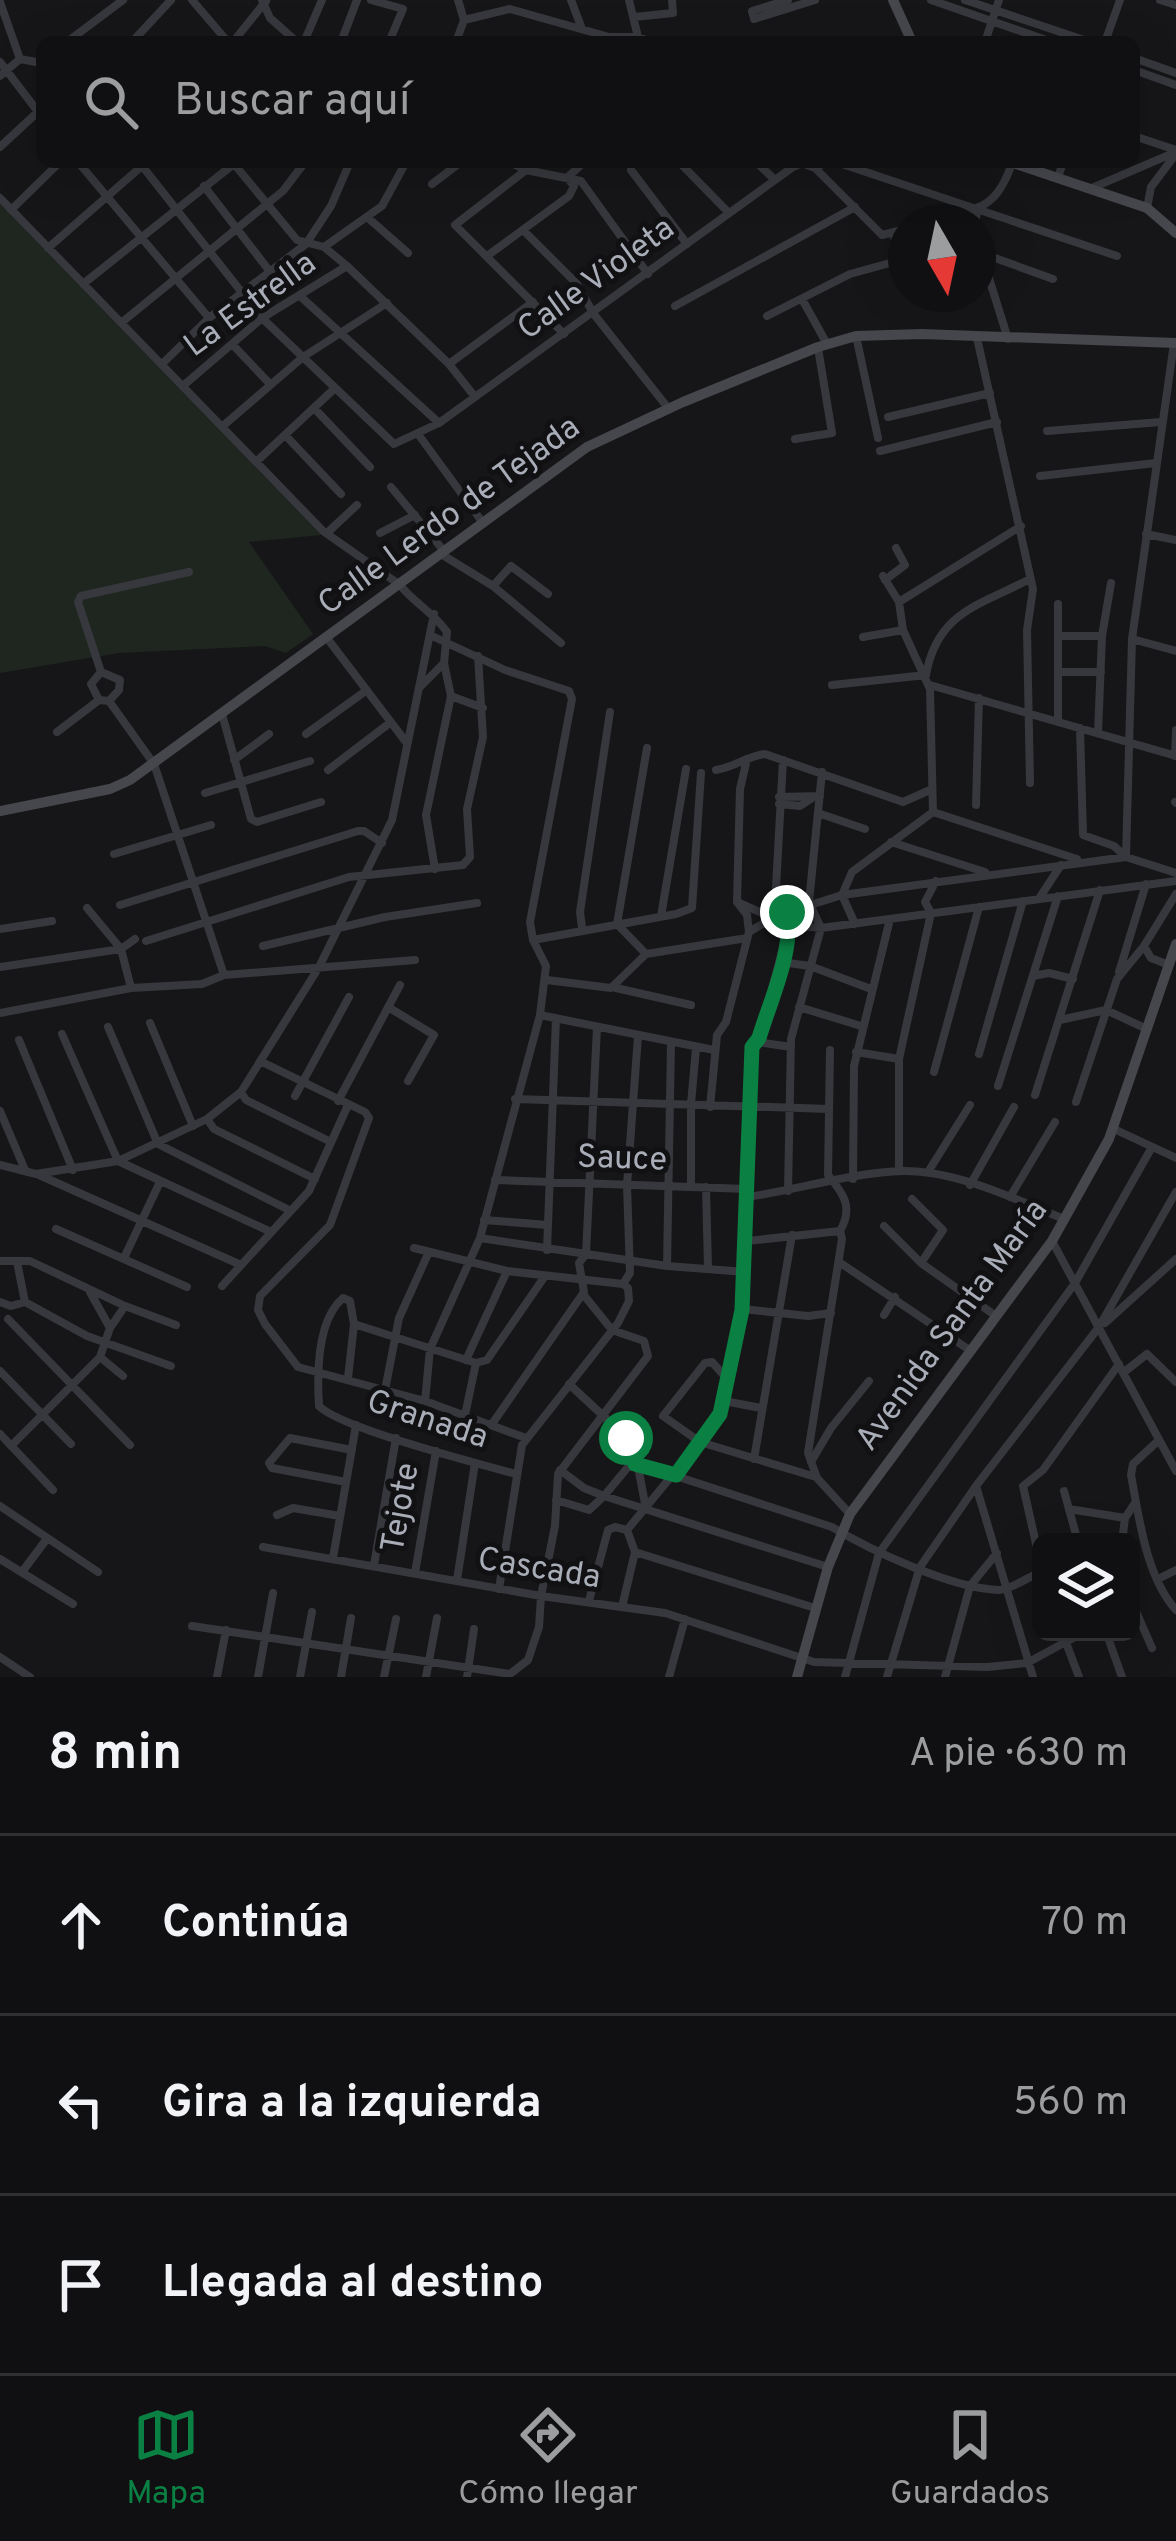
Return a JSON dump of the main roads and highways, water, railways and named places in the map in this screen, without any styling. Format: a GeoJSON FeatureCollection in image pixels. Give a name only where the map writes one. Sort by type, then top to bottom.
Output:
{"type":"FeatureCollection","features":[{"type":"Feature","properties":{"kind":"main road"},"geometry":{"type":"LineString","coordinates":[[893,0],[909,36]]}},
{"type":"Feature","properties":{"kind":"main road"},"geometry":{"type":"LineString","coordinates":[[1029,168],[1147,208],[1176,233]]}},
{"type":"Feature","properties":{"kind":"main road","name":"Calle Lerdo de Tejada"},"geometry":{"type":"LineString","coordinates":[[0,811],[110,789],[154,764],[587,446],[822,345],[856,336],[922,334],[1175,344]]}},
{"type":"Feature","properties":{"kind":"main road","name":"Avenida Santa María"},"geometry":{"type":"LineString","coordinates":[[797,1677],[828,1567],[850,1514],[1052,1241],[1114,1129],[1176,944]]}}]}
